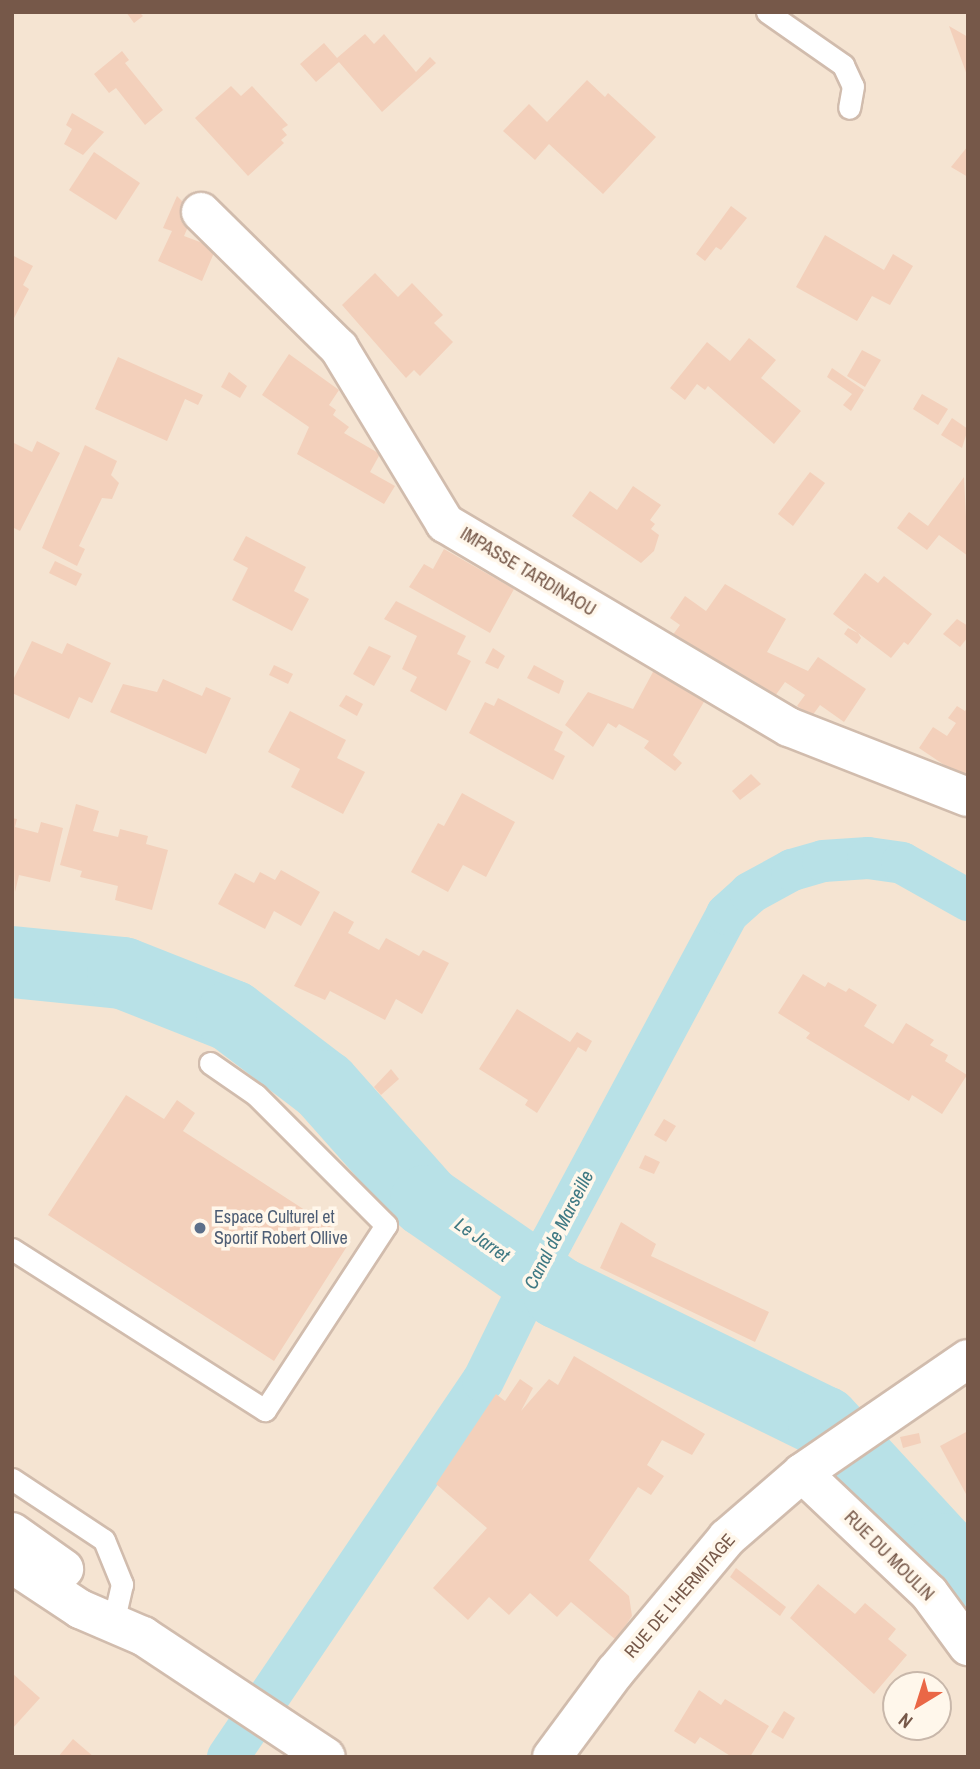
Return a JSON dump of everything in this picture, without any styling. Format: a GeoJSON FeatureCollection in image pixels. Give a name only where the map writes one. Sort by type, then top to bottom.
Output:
{"type":"FeatureCollection","features":[{"type":"Feature","properties":{"kind":"street","name":"IMPASSE TARDINAOU"},"geometry":{"type":"LineString","coordinates":[[201,212],[339,348],[445,523],[789,727],[968,797]]}},
{"type":"Feature","properties":{"kind":"street","name":"RUE DE L'HERMITAGE"},"geometry":{"type":"LineString","coordinates":[[552,1757],[615,1672],[727,1538],[808,1469],[968,1359]]}},
{"type":"Feature","properties":{"kind":"street","name":"RUE DU MOULIN"},"geometry":{"type":"LineString","coordinates":[[808,1469],[929,1592],[968,1646]]}},
{"type":"Feature","properties":{"kind":"street"},"geometry":{"type":"LineString","coordinates":[[12,1532],[116,1609],[143,1636]]}},
{"type":"Feature","properties":{"kind":"street"},"geometry":{"type":"LineString","coordinates":[[12,1564],[80,1609],[143,1636],[314,1749]]}},
{"type":"Feature","properties":{"kind":"lane"},"geometry":{"type":"LineString","coordinates":[[767,12],[843,65],[853,86],[849,108]]}},
{"type":"Feature","properties":{"kind":"lane"},"geometry":{"type":"LineString","coordinates":[[12,1250],[265,1410],[386,1225],[256,1096],[210,1063]]}},
{"type":"Feature","properties":{"kind":"lane"},"geometry":{"type":"LineString","coordinates":[[12,1479],[104,1540],[122,1584],[116,1609]]}},
{"type":"Feature","properties":{"kind":"shaded area"},"geometry":{"type":"Polygon","coordinates":[[[12,12],[968,12],[968,1757],[12,1757],[12,12]]]}},
{"type":"Feature","properties":{"kind":"building"},"geometry":{"type":"Polygon","coordinates":[[[126,12],[139,12],[143,16],[134,23],[126,12]]]}},
{"type":"Feature","properties":{"kind":"building"},"geometry":{"type":"Polygon","coordinates":[[[949,26],[968,37],[968,75],[967,75],[949,26]]]}},
{"type":"Feature","properties":{"kind":"building"},"geometry":{"type":"Polygon","coordinates":[[[365,34],[374,44],[384,34],[416,72],[430,57],[436,63],[382,112],[339,62],[316,82],[300,64],[324,43],[337,58],[365,34]]]}},
{"type":"Feature","properties":{"kind":"building"},"geometry":{"type":"Polygon","coordinates":[[[122,51],[129,60],[125,63],[163,110],[145,125],[116,88],[109,93],[94,74],[122,51]]]}},
{"type":"Feature","properties":{"kind":"building"},"geometry":{"type":"Polygon","coordinates":[[[587,80],[605,97],[608,93],[656,137],[603,194],[549,144],[535,160],[503,131],[529,104],[547,122],[587,80]]]}},
{"type":"Feature","properties":{"kind":"building"},"geometry":{"type":"Polygon","coordinates":[[[231,86],[241,96],[252,86],[288,125],[282,129],[287,135],[281,140],[284,143],[248,176],[195,118],[231,86]]]}},
{"type":"Feature","properties":{"kind":"building"},"geometry":{"type":"Polygon","coordinates":[[[72,113],[104,132],[83,155],[64,144],[72,129],[66,125],[72,113]]]}},
{"type":"Feature","properties":{"kind":"building"},"geometry":{"type":"Polygon","coordinates":[[[968,146],[968,177],[951,167],[968,146]]]}},
{"type":"Feature","properties":{"kind":"building"},"geometry":{"type":"Polygon","coordinates":[[[94,152],[140,183],[116,220],[69,190],[94,152]]]}},
{"type":"Feature","properties":{"kind":"building"},"geometry":{"type":"Polygon","coordinates":[[[177,196],[194,213],[184,236],[216,248],[202,281],[158,261],[172,231],[163,228],[177,196]]]}},
{"type":"Feature","properties":{"kind":"building"},"geometry":{"type":"Polygon","coordinates":[[[731,206],[747,218],[721,250],[716,247],[705,261],[696,254],[731,206]]]}},
{"type":"Feature","properties":{"kind":"building"},"geometry":{"type":"Polygon","coordinates":[[[825,235],[884,270],[893,254],[913,266],[890,305],[872,296],[857,321],[796,287],[825,235]]]}},
{"type":"Feature","properties":{"kind":"building"},"geometry":{"type":"Polygon","coordinates":[[[12,255],[33,266],[23,285],[29,289],[12,322],[12,255]]]}},
{"type":"Feature","properties":{"kind":"building"},"geometry":{"type":"Polygon","coordinates":[[[375,273],[398,297],[412,283],[443,315],[434,323],[453,342],[420,376],[414,370],[406,378],[342,305],[375,273]]]}},
{"type":"Feature","properties":{"kind":"building"},"geometry":{"type":"Polygon","coordinates":[[[749,338],[776,360],[761,378],[801,411],[774,444],[708,386],[705,390],[697,384],[685,400],[670,388],[707,342],[730,361],[749,338]]]}},
{"type":"Feature","properties":{"kind":"building"},"geometry":{"type":"Polygon","coordinates":[[[862,350],[881,360],[865,387],[847,376],[862,350]]]}},
{"type":"Feature","properties":{"kind":"building"},"geometry":{"type":"Polygon","coordinates":[[[289,354],[339,390],[329,405],[336,410],[333,415],[349,427],[344,433],[380,454],[370,472],[395,486],[384,504],[297,454],[309,427],[262,395],[289,354]]]}},
{"type":"Feature","properties":{"kind":"building"},"geometry":{"type":"Polygon","coordinates":[[[118,357],[203,395],[198,405],[185,399],[167,441],[95,409],[118,357]]]}},
{"type":"Feature","properties":{"kind":"building"},"geometry":{"type":"Polygon","coordinates":[[[832,368],[864,390],[851,411],[843,405],[852,394],[827,377],[832,368]]]}},
{"type":"Feature","properties":{"kind":"building"},"geometry":{"type":"Polygon","coordinates":[[[229,372],[247,386],[240,398],[221,387],[229,372]]]}},
{"type":"Feature","properties":{"kind":"building"},"geometry":{"type":"Polygon","coordinates":[[[922,394],[948,409],[938,425],[913,409],[922,394]]]}},
{"type":"Feature","properties":{"kind":"building"},"geometry":{"type":"Polygon","coordinates":[[[952,418],[968,429],[962,448],[941,435],[952,418]]]}},
{"type":"Feature","properties":{"kind":"building"},"geometry":{"type":"Polygon","coordinates":[[[37,441],[60,453],[20,531],[12,527],[12,442],[32,452],[37,441]]]}},
{"type":"Feature","properties":{"kind":"building"},"geometry":{"type":"Polygon","coordinates":[[[85,445],[117,461],[111,475],[119,483],[112,499],[102,498],[79,546],[85,549],[77,566],[42,548],[85,445]]]}},
{"type":"Feature","properties":{"kind":"building"},"geometry":{"type":"Polygon","coordinates":[[[810,472],[825,483],[793,526],[778,514],[810,472]]]}},
{"type":"Feature","properties":{"kind":"building"},"geometry":{"type":"Polygon","coordinates":[[[964,477],[968,556],[939,535],[927,550],[897,528],[909,512],[928,526],[964,477]]]}},
{"type":"Feature","properties":{"kind":"building"},"geometry":{"type":"Polygon","coordinates":[[[633,486],[661,505],[650,520],[655,524],[651,529],[659,535],[654,551],[641,563],[572,516],[590,491],[617,510],[633,486]]]}},
{"type":"Feature","properties":{"kind":"building"},"geometry":{"type":"Polygon","coordinates":[[[246,536],[306,567],[294,591],[309,599],[292,631],[232,600],[248,568],[233,560],[246,536]]]}},
{"type":"Feature","properties":{"kind":"building"},"geometry":{"type":"Polygon","coordinates":[[[444,549],[514,589],[490,633],[409,587],[424,564],[433,569],[444,549]]]}},
{"type":"Feature","properties":{"kind":"building"},"geometry":{"type":"Polygon","coordinates":[[[55,561],[82,574],[76,586],[49,573],[55,561]]]}},
{"type":"Feature","properties":{"kind":"building"},"geometry":{"type":"Polygon","coordinates":[[[865,573],[878,583],[884,576],[932,614],[908,645],[904,642],[891,658],[833,614],[865,573]]]}},
{"type":"Feature","properties":{"kind":"building"},"geometry":{"type":"Polygon","coordinates":[[[725,584],[786,619],[767,652],[808,671],[818,657],[866,689],[844,722],[820,705],[812,716],[797,706],[805,695],[785,682],[770,703],[669,640],[680,625],[670,618],[685,596],[706,611],[725,584]]]}},
{"type":"Feature","properties":{"kind":"building"},"geometry":{"type":"Polygon","coordinates":[[[396,601],[466,636],[457,654],[471,661],[446,711],[410,691],[417,677],[402,669],[417,636],[384,619],[396,601]]]}},
{"type":"Feature","properties":{"kind":"building"},"geometry":{"type":"Polygon","coordinates":[[[957,619],[968,626],[968,637],[960,647],[943,634],[957,619]]]}},
{"type":"Feature","properties":{"kind":"building"},"geometry":{"type":"Polygon","coordinates":[[[848,628],[858,633],[861,638],[857,644],[844,634],[848,628]]]}},
{"type":"Feature","properties":{"kind":"building"},"geometry":{"type":"Polygon","coordinates":[[[32,641],[62,654],[67,643],[111,663],[92,703],[79,697],[69,719],[12,693],[12,682],[32,641]]]}},
{"type":"Feature","properties":{"kind":"building"},"geometry":{"type":"Polygon","coordinates":[[[369,646],[391,656],[374,686],[353,674],[369,646]]]}},
{"type":"Feature","properties":{"kind":"building"},"geometry":{"type":"Polygon","coordinates":[[[493,648],[505,656],[498,669],[485,663],[493,648]]]}},
{"type":"Feature","properties":{"kind":"building"},"geometry":{"type":"Polygon","coordinates":[[[660,659],[712,688],[673,755],[682,763],[675,771],[644,748],[649,741],[619,724],[616,728],[608,723],[593,747],[565,725],[588,692],[633,709],[660,659]]]}},
{"type":"Feature","properties":{"kind":"building"},"geometry":{"type":"Polygon","coordinates":[[[274,665],[293,674],[288,684],[269,675],[274,665]]]}},
{"type":"Feature","properties":{"kind":"building"},"geometry":{"type":"Polygon","coordinates":[[[534,665],[564,681],[559,694],[527,678],[534,665]]]}},
{"type":"Feature","properties":{"kind":"building"},"geometry":{"type":"Polygon","coordinates":[[[163,679],[202,696],[206,687],[231,698],[206,754],[110,712],[123,684],[157,692],[163,679]]]}},
{"type":"Feature","properties":{"kind":"building"},"geometry":{"type":"Polygon","coordinates":[[[346,695],[363,704],[357,716],[339,706],[346,695]]]}},
{"type":"Feature","properties":{"kind":"building"},"geometry":{"type":"Polygon","coordinates":[[[498,698],[563,732],[554,750],[565,756],[553,780],[469,733],[485,702],[494,706],[498,698]]]}},
{"type":"Feature","properties":{"kind":"building"},"geometry":{"type":"Polygon","coordinates":[[[957,706],[965,711],[968,706],[968,781],[919,748],[933,727],[947,736],[956,723],[948,718],[957,706]]]}},
{"type":"Feature","properties":{"kind":"building"},"geometry":{"type":"Polygon","coordinates":[[[290,711],[346,740],[337,758],[365,772],[343,814],[291,787],[300,769],[268,752],[290,711]]]}},
{"type":"Feature","properties":{"kind":"building"},"geometry":{"type":"Polygon","coordinates":[[[751,774],[761,784],[740,800],[732,791],[751,774]]]}},
{"type":"Feature","properties":{"kind":"building"},"geometry":{"type":"Polygon","coordinates":[[[462,793],[515,822],[486,877],[463,865],[448,892],[411,872],[438,823],[444,826],[462,793]]]}},
{"type":"Feature","properties":{"kind":"building"},"geometry":{"type":"Polygon","coordinates":[[[76,804],[99,811],[93,831],[118,837],[120,829],[148,836],[146,844],[168,850],[152,910],[115,900],[118,886],[80,877],[82,871],[60,865],[76,804]]]}},
{"type":"Feature","properties":{"kind":"building"},"geometry":{"type":"Polygon","coordinates":[[[12,818],[17,819],[15,827],[38,833],[41,822],[63,828],[50,882],[19,875],[15,892],[12,818]]]}},
{"type":"Feature","properties":{"kind":"building"},"geometry":{"type":"Polygon","coordinates":[[[281,870],[320,892],[301,926],[274,911],[265,929],[218,904],[235,873],[254,883],[260,872],[275,880],[281,870]]]}},
{"type":"Feature","properties":{"kind":"building"},"geometry":{"type":"Polygon","coordinates":[[[334,911],[354,922],[348,933],[379,950],[386,938],[419,956],[423,950],[449,963],[422,1014],[396,999],[385,1020],[330,991],[325,1000],[294,986],[334,911]]]}},
{"type":"Feature","properties":{"kind":"building"},"geometry":{"type":"Polygon","coordinates":[[[803,974],[825,987],[828,982],[846,992],[849,988],[877,1005],[864,1026],[893,1044],[906,1023],[934,1040],[930,1045],[948,1055],[945,1061],[967,1075],[942,1114],[912,1095],[909,1101],[806,1038],[810,1033],[778,1013],[803,974]]]}},
{"type":"Feature","properties":{"kind":"building"},"geometry":{"type":"Polygon","coordinates":[[[517,1009],[570,1042],[577,1032],[592,1041],[586,1052],[578,1047],[537,1113],[525,1105],[528,1100],[479,1069],[517,1009]]]}},
{"type":"Feature","properties":{"kind":"building"},"geometry":{"type":"Polygon","coordinates":[[[391,1069],[399,1079],[381,1095],[374,1087],[391,1069]]]}},
{"type":"Feature","properties":{"kind":"building","name":"Espace Culturel et Sportif Robert Ollive"},"geometry":{"type":"Polygon","coordinates":[[[126,1095],[164,1119],[177,1100],[195,1113],[183,1131],[351,1240],[274,1361],[48,1215],[126,1095]]]}},
{"type":"Feature","properties":{"kind":"building"},"geometry":{"type":"Polygon","coordinates":[[[664,1119],[676,1126],[666,1142],[654,1135],[664,1119]]]}},
{"type":"Feature","properties":{"kind":"building"},"geometry":{"type":"Polygon","coordinates":[[[645,1155],[660,1162],[654,1174],[639,1168],[645,1155]]]}},
{"type":"Feature","properties":{"kind":"building"},"geometry":{"type":"Polygon","coordinates":[[[621,1222],[656,1244],[651,1256],[769,1312],[755,1342],[600,1268],[621,1222]]]}},
{"type":"Feature","properties":{"kind":"building"},"geometry":{"type":"Polygon","coordinates":[[[574,1356],[705,1434],[692,1455],[662,1440],[647,1465],[664,1476],[651,1495],[638,1487],[589,1560],[629,1596],[632,1616],[616,1640],[571,1602],[557,1617],[530,1593],[509,1615],[489,1597],[468,1620],[433,1588],[487,1528],[436,1484],[496,1394],[505,1401],[520,1379],[533,1388],[521,1411],[549,1379],[558,1385],[574,1356]]]}},
{"type":"Feature","properties":{"kind":"building"},"geometry":{"type":"Polygon","coordinates":[[[968,1431],[968,1493],[966,1494],[940,1446],[968,1431]]]}},
{"type":"Feature","properties":{"kind":"building"},"geometry":{"type":"Polygon","coordinates":[[[919,1433],[921,1443],[903,1448],[900,1437],[919,1433]]]}},
{"type":"Feature","properties":{"kind":"building"},"geometry":{"type":"Polygon","coordinates":[[[736,1568],[786,1607],[780,1616],[730,1577],[736,1568]]]}},
{"type":"Feature","properties":{"kind":"building"},"geometry":{"type":"Polygon","coordinates":[[[818,1584],[855,1614],[865,1603],[896,1629],[888,1639],[907,1655],[893,1671],[882,1671],[882,1685],[874,1694],[790,1618],[818,1584]]]}},
{"type":"Feature","properties":{"kind":"building"},"geometry":{"type":"Polygon","coordinates":[[[12,1673],[40,1698],[12,1729],[12,1673]]]}},
{"type":"Feature","properties":{"kind":"building"},"geometry":{"type":"Polygon","coordinates":[[[699,1690],[721,1705],[725,1699],[769,1726],[750,1757],[732,1757],[700,1737],[695,1744],[674,1731],[699,1690]]]}},
{"type":"Feature","properties":{"kind":"building"},"geometry":{"type":"Polygon","coordinates":[[[784,1711],[795,1718],[783,1739],[771,1732],[784,1711]]]}},
{"type":"Feature","properties":{"kind":"building"},"geometry":{"type":"Polygon","coordinates":[[[73,1739],[94,1757],[58,1757],[73,1739]]]}},
{"type":"Feature","properties":{"kind":"waterway","name":"Canal de Marseille"},"geometry":{"type":"LineString","coordinates":[[228,1757],[483,1381],[552,1241],[727,914],[750,893],[792,870],[823,861],[868,858],[902,863],[968,900]]}},
{"type":"Feature","properties":{"kind":"waterway","name":"Le Jarret"},"geometry":{"type":"LineString","coordinates":[[12,962],[123,973],[232,1016],[324,1086],[426,1201],[559,1293],[824,1422],[941,1549],[968,1587]]}},
{"type":"Feature","properties":{"kind":"place","name":"Espace Culturel et Sportif Robert Ollive"},"geometry":{"type":"Point","coordinates":[200,1228]}}]}
